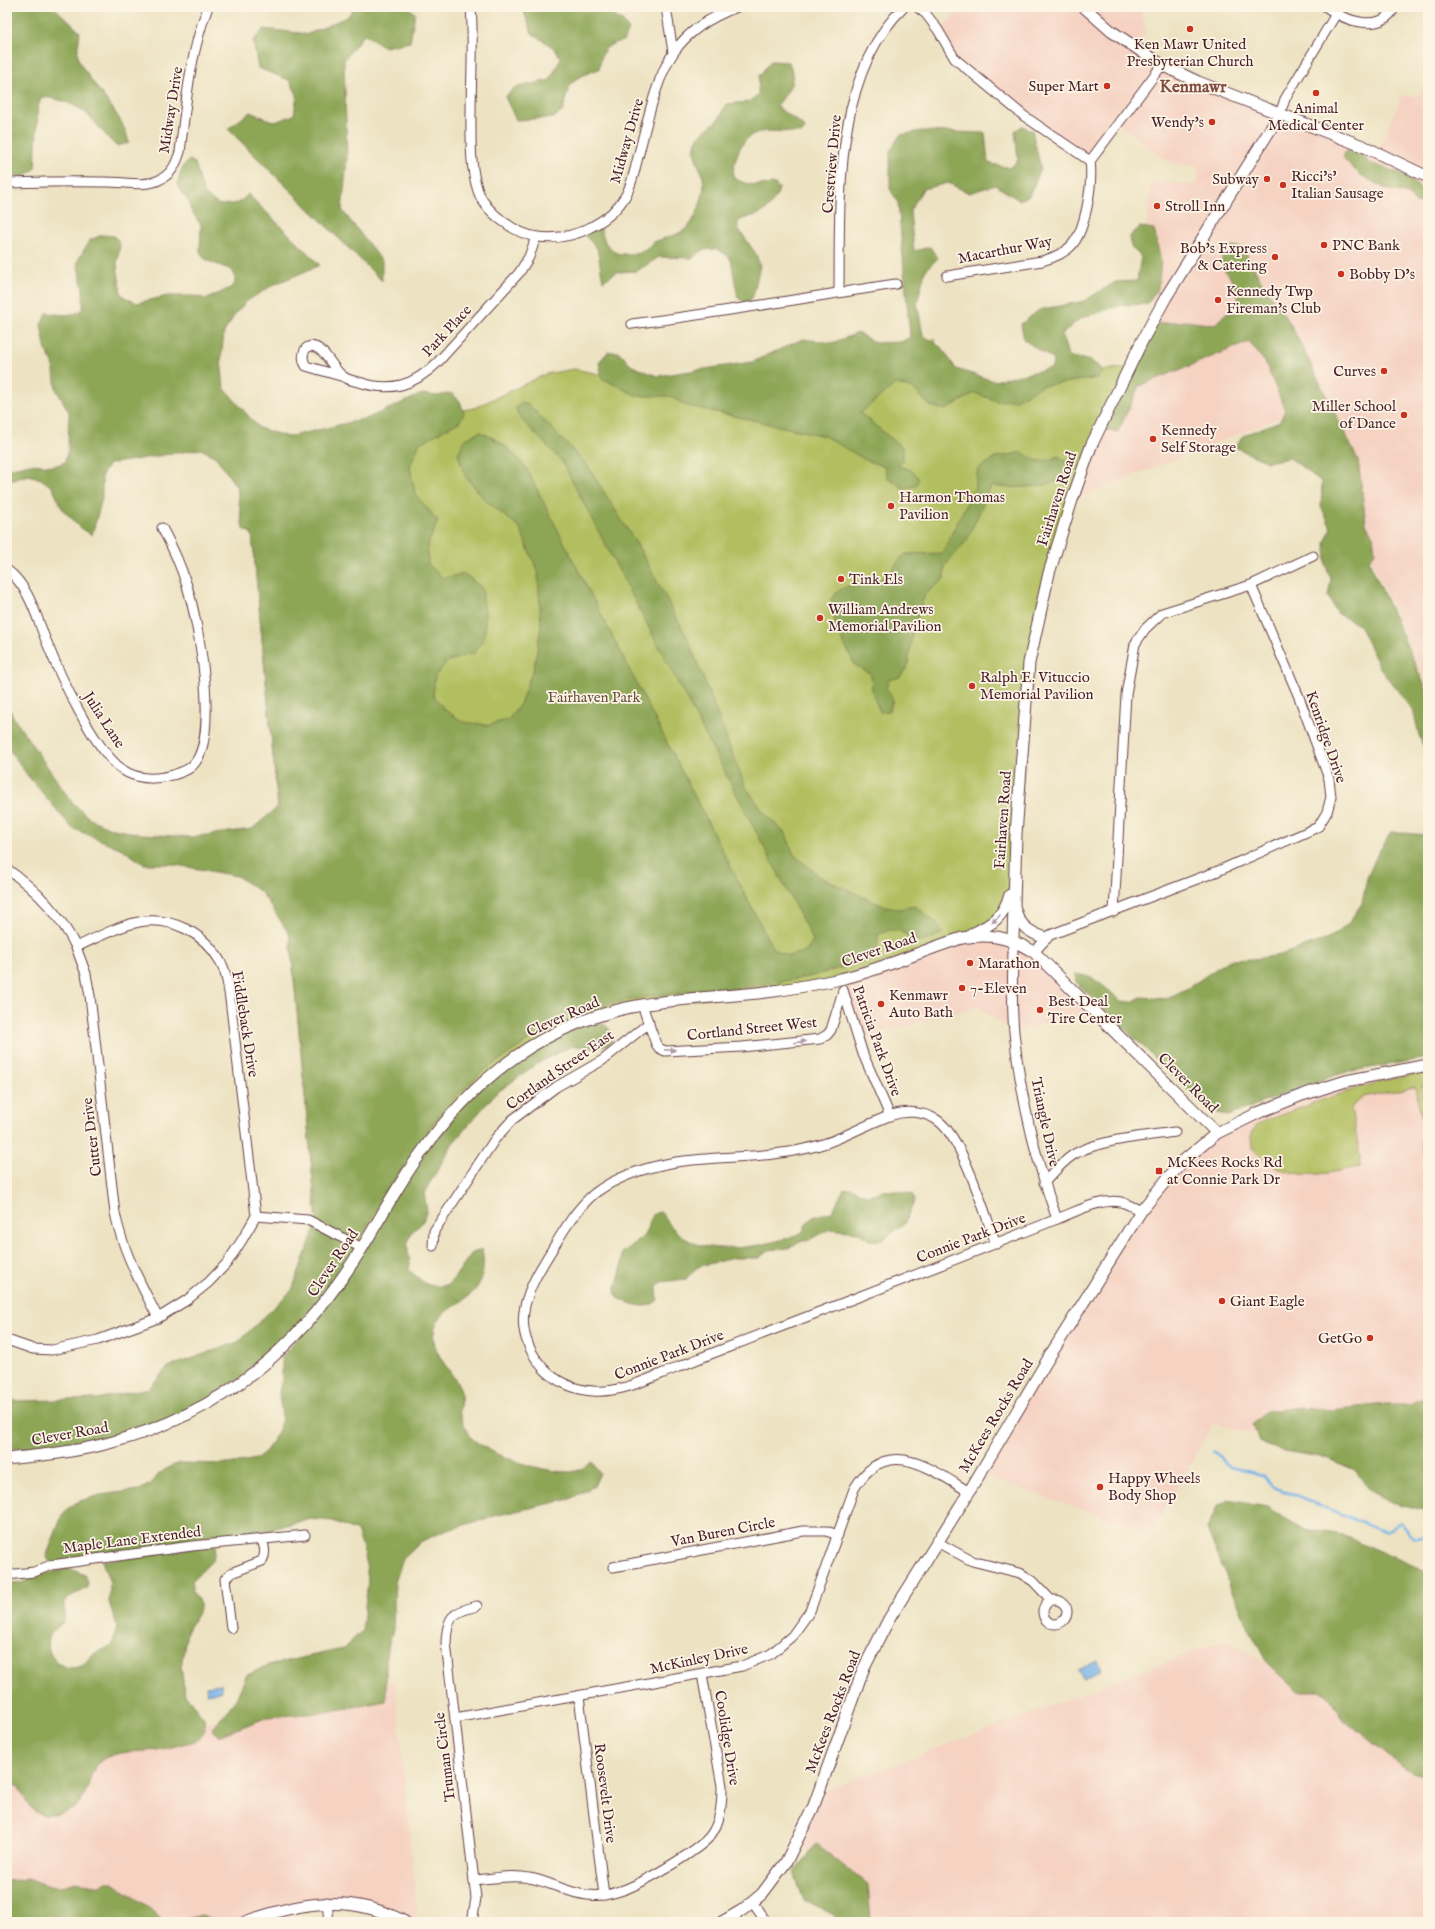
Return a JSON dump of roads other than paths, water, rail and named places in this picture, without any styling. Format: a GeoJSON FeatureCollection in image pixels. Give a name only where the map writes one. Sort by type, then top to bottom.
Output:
{"type":"FeatureCollection","features":[{"type":"Feature","properties":{"kind":"street","name":"Midway Drive"},"geometry":{"type":"LineString","coordinates":[[7,183],[143,183],[158,181],[169,174],[176,164],[180,152],[191,72],[201,25],[208,7]]}},
{"type":"Feature","properties":{"kind":"street","name":"Midway Drive"},"geometry":{"type":"LineString","coordinates":[[471,7],[471,148],[474,174],[479,193],[489,208],[506,224],[522,233],[536,237],[550,238],[583,232],[613,212],[626,195],[634,172],[651,107],[673,52],[690,34],[708,21],[738,7]]}},
{"type":"Feature","properties":{"kind":"street"},"geometry":{"type":"LineString","coordinates":[[666,7],[673,52]]}},
{"type":"Feature","properties":{"kind":"street","name":"Crestview Drive"},"geometry":{"type":"LineString","coordinates":[[840,291],[840,212],[848,120],[871,49],[880,33],[904,7]]}},
{"type":"Feature","properties":{"kind":"street"},"geometry":{"type":"LineString","coordinates":[[917,7],[926,14],[955,59],[1024,116],[1090,161],[1162,65]]}},
{"type":"Feature","properties":{"kind":"street"},"geometry":{"type":"LineString","coordinates":[[1084,7],[1111,31],[1162,65],[1194,80],[1365,147],[1428,176]]}},
{"type":"Feature","properties":{"kind":"street"},"geometry":{"type":"LineString","coordinates":[[1326,7],[1336,14],[1364,23],[1373,23],[1387,17],[1396,7]]}},
{"type":"Feature","properties":{"kind":"street"},"geometry":{"type":"LineString","coordinates":[[1280,114],[1285,99],[1336,14]]}},
{"type":"Feature","properties":{"kind":"street","name":"Fairhaven Road"},"geometry":{"type":"LineString","coordinates":[[1013,940],[1013,900],[1029,663],[1049,573],[1072,500],[1091,446],[1142,341],[1166,297],[1280,114]]}},
{"type":"Feature","properties":{"kind":"street","name":"Macarthur Way"},"geometry":{"type":"LineString","coordinates":[[947,276],[1042,261],[1063,253],[1072,246],[1078,236],[1087,207],[1091,169],[1090,161]]}},
{"type":"Feature","properties":{"kind":"street","name":"Park Place"},"geometry":{"type":"LineString","coordinates":[[344,377],[365,384],[381,387],[396,387],[412,382],[425,374],[519,273],[529,257],[536,237]]}},
{"type":"Feature","properties":{"kind":"street"},"geometry":{"type":"LineString","coordinates":[[632,324],[732,311],[840,291],[896,284]]}},
{"type":"Feature","properties":{"kind":"street","name":"Julia Lane"},"geometry":{"type":"LineString","coordinates":[[7,570],[23,587],[58,670],[87,725],[115,763],[127,772],[143,778],[160,778],[179,773],[192,766],[200,753],[204,738],[206,710],[201,648],[187,586],[170,542],[162,528]]}},
{"type":"Feature","properties":{"kind":"street"},"geometry":{"type":"LineString","coordinates":[[1114,912],[1126,694],[1135,644],[1145,629],[1162,613],[1251,584],[1312,556]]}},
{"type":"Feature","properties":{"kind":"street","name":"Kenridge Drive"},"geometry":{"type":"LineString","coordinates":[[1034,952],[1046,938],[1218,871],[1318,827],[1327,812],[1331,797],[1329,779],[1299,697],[1251,584]]}},
{"type":"Feature","properties":{"kind":"street"},"geometry":{"type":"LineString","coordinates":[[7,869],[25,882],[48,903],[67,928],[76,947]]}},
{"type":"Feature","properties":{"kind":"street"},"geometry":{"type":"LineString","coordinates":[[962,938],[997,920],[1006,908],[1014,885]]}},
{"type":"Feature","properties":{"kind":"street"},"geometry":{"type":"LineString","coordinates":[[1013,900],[1017,918],[1024,927],[1034,934],[1046,938]]}},
{"type":"Feature","properties":{"kind":"street","name":"Fiddleback Drive"},"geometry":{"type":"LineString","coordinates":[[76,947],[122,927],[139,922],[158,921],[174,924],[190,931],[207,943],[221,961],[227,980],[230,999],[256,1216]]}},
{"type":"Feature","properties":{"kind":"street","name":"Clever Road"},"geometry":{"type":"LineString","coordinates":[[7,1459],[76,1451],[116,1441],[139,1434],[182,1416],[223,1395],[271,1360],[297,1335],[325,1302],[362,1248],[417,1158],[470,1094],[516,1056],[548,1037],[582,1022],[642,1005],[774,991],[840,979],[962,938],[989,935],[1013,940],[1034,952],[1217,1132]]}},
{"type":"Feature","properties":{"kind":"street","name":"Triangle Drive"},"geometry":{"type":"LineString","coordinates":[[1013,940],[1014,1032],[1036,1153],[1044,1183],[1057,1219]]}},
{"type":"Feature","properties":{"kind":"street","name":"Cutter Drive"},"geometry":{"type":"LineString","coordinates":[[76,947],[86,974],[90,996],[115,1213],[119,1235],[127,1257],[158,1318]]}},
{"type":"Feature","properties":{"kind":"street","name":"Patricia Park Drive"},"geometry":{"type":"LineString","coordinates":[[840,979],[864,1054],[890,1116],[915,1112],[928,1115],[939,1121],[948,1129],[962,1155],[996,1244]]}},
{"type":"Feature","properties":{"kind":"street","name":"Cortland Street West"},"geometry":{"type":"LineString","coordinates":[[642,1005],[656,1044],[659,1048],[665,1051],[742,1047],[812,1040],[827,1035],[831,1030],[843,991]]}},
{"type":"Feature","properties":{"kind":"street","name":"Cortland Street East"},"geometry":{"type":"LineString","coordinates":[[433,1246],[434,1231],[492,1144],[512,1120],[556,1087],[603,1060],[649,1023]]}},
{"type":"Feature","properties":{"kind":"street","name":"McKees Rocks Road"},"geometry":{"type":"LineString","coordinates":[[722,1922],[753,1903],[771,1884],[786,1862],[813,1808],[863,1670],[889,1619],[936,1542],[969,1492],[1051,1354],[1141,1211],[1183,1161],[1217,1132],[1260,1112],[1346,1081],[1428,1065]]}},
{"type":"Feature","properties":{"kind":"street","name":"Connie Park Drive"},"geometry":{"type":"LineString","coordinates":[[890,1116],[853,1134],[818,1146],[762,1155],[662,1165],[639,1170],[615,1180],[599,1191],[578,1210],[568,1223],[533,1280],[528,1292],[524,1321],[526,1338],[534,1355],[551,1375],[562,1382],[581,1390],[596,1392],[624,1388],[1057,1219]]}},
{"type":"Feature","properties":{"kind":"street"},"geometry":{"type":"LineString","coordinates":[[1044,1183],[1072,1155],[1084,1149],[1101,1144],[1175,1132]]}},
{"type":"Feature","properties":{"kind":"street"},"geometry":{"type":"LineString","coordinates":[[1057,1219],[1107,1202],[1122,1203],[1141,1211]]}},
{"type":"Feature","properties":{"kind":"street"},"geometry":{"type":"LineString","coordinates":[[7,1340],[33,1349],[52,1350],[98,1340],[158,1318],[187,1300],[209,1282],[227,1263],[256,1216],[308,1220],[362,1248]]}},
{"type":"Feature","properties":{"kind":"street","name":"McKinley Drive"},"geometry":{"type":"LineString","coordinates":[[455,1718],[702,1674],[755,1662],[771,1654],[792,1636],[810,1611],[854,1489],[860,1479],[869,1470],[880,1464],[905,1459],[919,1463],[969,1492]]}},
{"type":"Feature","properties":{"kind":"street","name":"Van Buren Circle"},"geometry":{"type":"LineString","coordinates":[[613,1567],[803,1530],[826,1531],[838,1535]]}},
{"type":"Feature","properties":{"kind":"street","name":"Maple Lane Extended"},"geometry":{"type":"LineString","coordinates":[[7,1575],[34,1572],[52,1565],[192,1546],[305,1535]]}},
{"type":"Feature","properties":{"kind":"street"},"geometry":{"type":"LineString","coordinates":[[231,1628],[225,1579],[231,1574],[262,1561],[265,1556],[265,1548],[262,1540]]}},
{"type":"Feature","properties":{"kind":"street"},"geometry":{"type":"LineString","coordinates":[[936,1542],[972,1561],[1020,1573],[1032,1581],[1051,1600]]}},
{"type":"Feature","properties":{"kind":"street","name":"Truman Circle"},"geometry":{"type":"LineString","coordinates":[[472,1922],[476,1898],[447,1657],[447,1629],[452,1617],[459,1610],[477,1606]]}},
{"type":"Feature","properties":{"kind":"street","name":"Coolidge Drive"},"geometry":{"type":"LineString","coordinates":[[474,1880],[528,1877],[572,1892],[587,1895],[604,1895],[631,1887],[698,1849],[711,1835],[719,1819],[722,1804],[722,1786],[702,1674]]}},
{"type":"Feature","properties":{"kind":"street","name":"Roosevelt Drive"},"geometry":{"type":"LineString","coordinates":[[579,1696],[604,1895]]}},
{"type":"Feature","properties":{"kind":"street"},"geometry":{"type":"LineString","coordinates":[[245,1922],[306,1904],[327,1902],[366,1906],[393,1915],[405,1922]]}},
{"type":"Feature","properties":{"kind":"street"},"geometry":{"type":"LineString","coordinates":[[327,1902],[329,1922]]}},
{"type":"Feature","properties":{"kind":"street"},"geometry":{"type":"LineString","coordinates":[[753,1903],[766,1922]]}},
{"type":"Feature","properties":{"kind":"water"},"geometry":{"type":"Polygon","coordinates":[[[1097,1661],[1101,1670],[1083,1679],[1078,1670],[1097,1661]]]}},
{"type":"Feature","properties":{"kind":"water"},"geometry":{"type":"Polygon","coordinates":[[[221,1684],[222,1691],[207,1694],[206,1686],[221,1684]]]}},
{"type":"Feature","properties":{"kind":"waterway"},"geometry":{"type":"LineString","coordinates":[[1213,1451],[1230,1467],[1263,1475],[1274,1487],[1385,1532],[1401,1522],[1415,1538],[1428,1537]]}},
{"type":"Feature","properties":{"kind":"place","name":"Ken Mawr United Presbyterian Church"},"geometry":{"type":"Point","coordinates":[1190,29]}},
{"type":"Feature","properties":{"kind":"place","name":"Super Mart"},"geometry":{"type":"Point","coordinates":[1107,86]}},
{"type":"Feature","properties":{"kind":"place","name":"Animal Medical Center"},"geometry":{"type":"Point","coordinates":[1316,93]}},
{"type":"Feature","properties":{"kind":"place","name":"Wendy's"},"geometry":{"type":"Point","coordinates":[1212,122]}},
{"type":"Feature","properties":{"kind":"place","name":"Subway"},"geometry":{"type":"Point","coordinates":[1267,179]}},
{"type":"Feature","properties":{"kind":"place","name":"Ricci's' Italian Sausage"},"geometry":{"type":"Point","coordinates":[1283,185]}},
{"type":"Feature","properties":{"kind":"place","name":"Stroll Inn"},"geometry":{"type":"Point","coordinates":[1157,206]}},
{"type":"Feature","properties":{"kind":"place","name":"PNC Bank"},"geometry":{"type":"Point","coordinates":[1324,245]}},
{"type":"Feature","properties":{"kind":"place","name":"Bob's Express & Catering"},"geometry":{"type":"Point","coordinates":[1275,257]}},
{"type":"Feature","properties":{"kind":"place","name":"Bobby D's"},"geometry":{"type":"Point","coordinates":[1341,274]}},
{"type":"Feature","properties":{"kind":"place","name":"Kennedy Twp Fireman's Club"},"geometry":{"type":"Point","coordinates":[1218,300]}},
{"type":"Feature","properties":{"kind":"place","name":"Curves"},"geometry":{"type":"Point","coordinates":[1384,371]}},
{"type":"Feature","properties":{"kind":"place","name":"Miller School of Dance"},"geometry":{"type":"Point","coordinates":[1404,415]}},
{"type":"Feature","properties":{"kind":"place","name":"Kennedy Self Storage"},"geometry":{"type":"Point","coordinates":[1153,439]}},
{"type":"Feature","properties":{"kind":"place","name":"Harmon Thomas Pavilion"},"geometry":{"type":"Point","coordinates":[891,506]}},
{"type":"Feature","properties":{"kind":"place","name":"Tink Els"},"geometry":{"type":"Point","coordinates":[841,579]}},
{"type":"Feature","properties":{"kind":"place","name":"William Andrews Memorial Pavilion"},"geometry":{"type":"Point","coordinates":[820,618]}},
{"type":"Feature","properties":{"kind":"place","name":"Ralph E. Vituccio Memorial Pavilion"},"geometry":{"type":"Point","coordinates":[972,686]}},
{"type":"Feature","properties":{"kind":"place","name":"Marathon"},"geometry":{"type":"Point","coordinates":[970,963]}},
{"type":"Feature","properties":{"kind":"place","name":"7-Eleven"},"geometry":{"type":"Point","coordinates":[962,988]}},
{"type":"Feature","properties":{"kind":"place","name":"Kenmawr Auto Bath"},"geometry":{"type":"Point","coordinates":[881,1004]}},
{"type":"Feature","properties":{"kind":"place","name":"Best Deal Tire Center"},"geometry":{"type":"Point","coordinates":[1040,1010]}},
{"type":"Feature","properties":{"kind":"place","name":"McKees Rocks Rd at Connie Park Dr"},"geometry":{"type":"Point","coordinates":[1159,1171]}},
{"type":"Feature","properties":{"kind":"place","name":"Giant Eagle"},"geometry":{"type":"Point","coordinates":[1222,1301]}},
{"type":"Feature","properties":{"kind":"place","name":"GetGo"},"geometry":{"type":"Point","coordinates":[1370,1338]}},
{"type":"Feature","properties":{"kind":"place","name":"Happy Wheels Body Shop"},"geometry":{"type":"Point","coordinates":[1100,1487]}},
{"type":"Feature","properties":{"kind":"district","name":"Kenmawr"},"geometry":{"type":"Point","coordinates":[1193,87]}},
{"type":"Feature","properties":{"kind":"park label","name":"Fairhaven Park"},"geometry":{"type":"Point","coordinates":[594,697]}}]}
